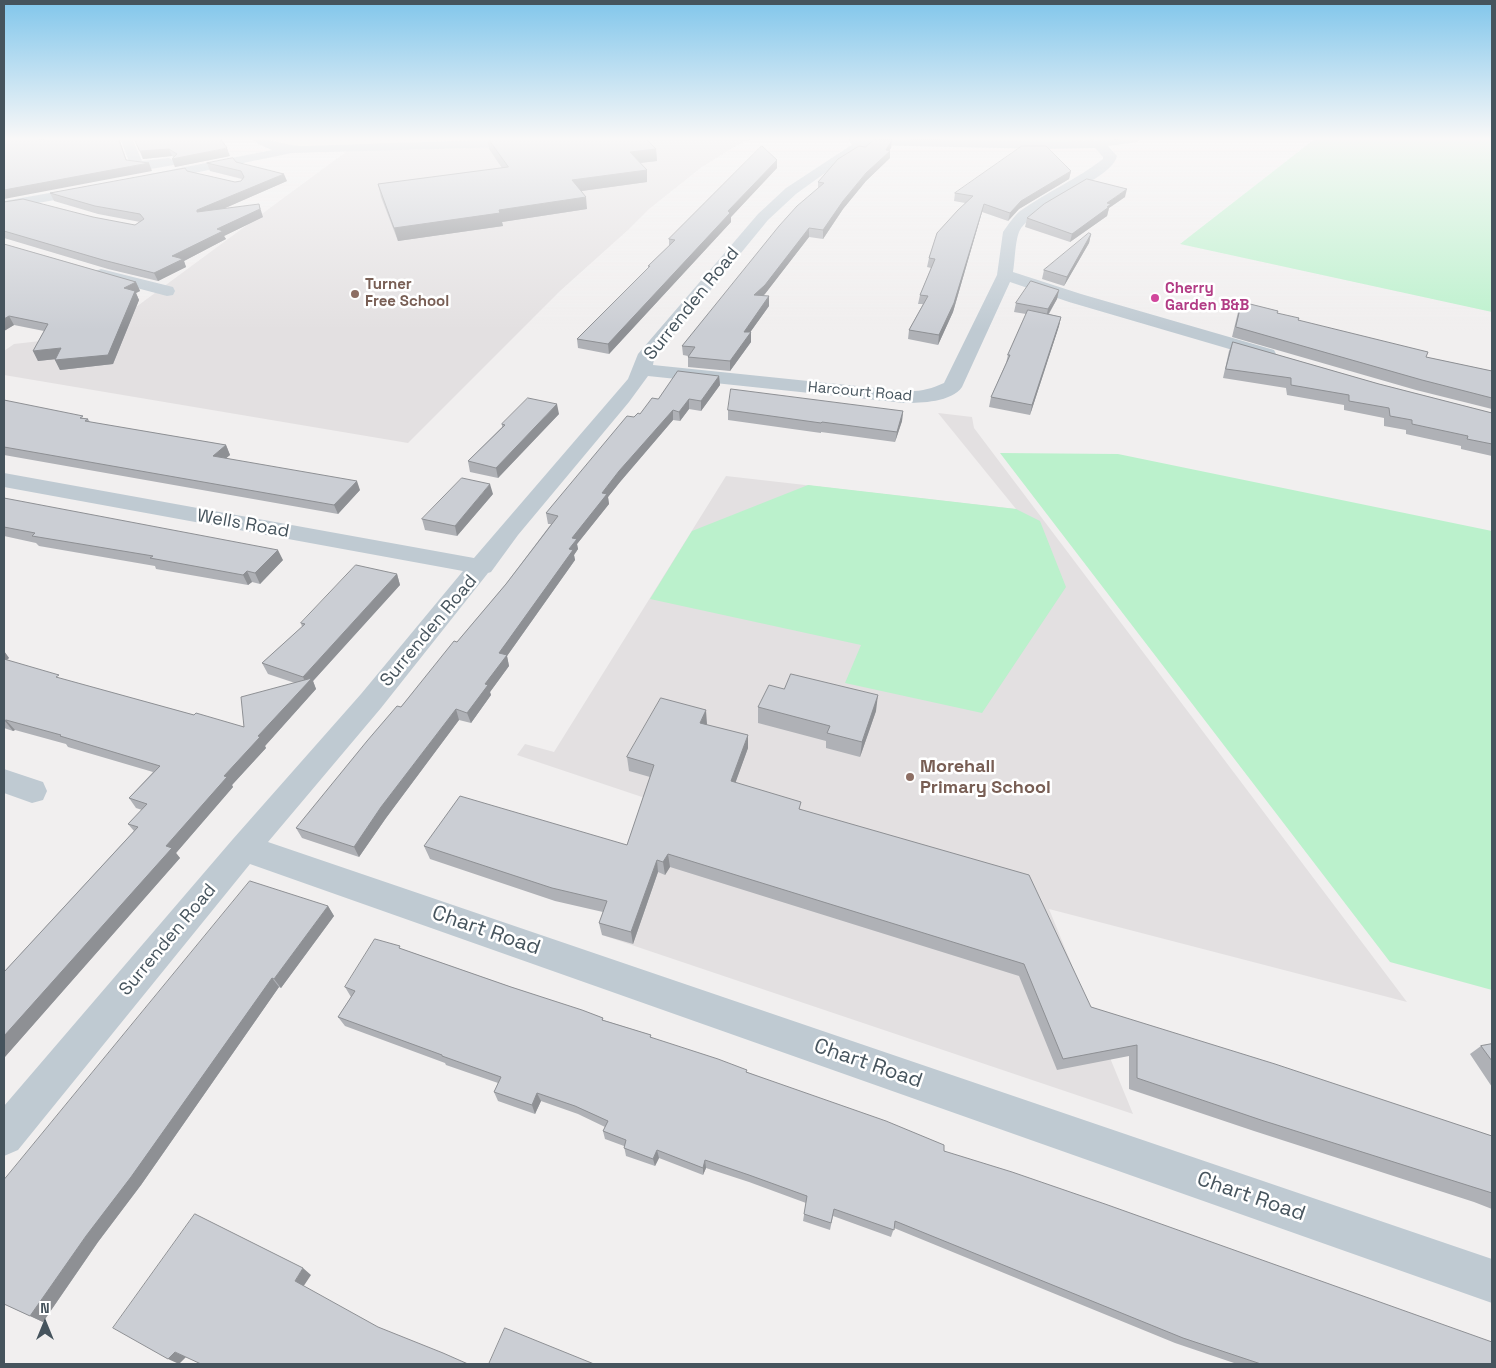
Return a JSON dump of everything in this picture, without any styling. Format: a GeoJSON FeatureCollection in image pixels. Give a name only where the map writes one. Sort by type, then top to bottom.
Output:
{"type":"FeatureCollection","features":[{"type":"Feature","properties":{"kind":"street"},"geometry":{"type":"LineString","coordinates":[[4,205],[23,202]]}},
{"type":"Feature","properties":{"kind":"street"},"geometry":{"type":"LineString","coordinates":[[31,202],[60,211]]}},
{"type":"Feature","properties":{"kind":"street","name":"Surrenden Road"},"geometry":{"type":"LineString","coordinates":[[4,1136],[244,848],[365,709],[482,567],[510,530],[622,398],[642,370],[645,358],[764,217],[780,202]]}},
{"type":"Feature","properties":{"kind":"street","name":"Harcourt Road"},"geometry":{"type":"LineString","coordinates":[[642,370],[922,398],[952,388],[967,360],[1005,275],[1011,232],[1024,216],[1047,202]]}},
{"type":"Feature","properties":{"kind":"street"},"geometry":{"type":"LineString","coordinates":[[84,269],[167,291]]}},
{"type":"Feature","properties":{"kind":"street"},"geometry":{"type":"LineString","coordinates":[[1005,275],[1075,298],[1282,359]]}},
{"type":"Feature","properties":{"kind":"street","name":"Wells Road"},"geometry":{"type":"LineString","coordinates":[[4,480],[482,567]]}},
{"type":"Feature","properties":{"kind":"street"},"geometry":{"type":"LineString","coordinates":[[4,781],[32,791]]}},
{"type":"Feature","properties":{"kind":"street","name":"Chart Road"},"geometry":{"type":"LineString","coordinates":[[244,848],[321,873],[1492,1281]]}},
{"type":"Feature","properties":{"kind":"shaded area","name":"Turner Free School"},"geometry":{"type":"Polygon","coordinates":[[[278,202],[658,202],[560,291],[408,443],[4,375],[4,351],[14,344],[111,333],[136,307],[278,202]]]}},
{"type":"Feature","properties":{"kind":"shaded area","name":"Morehall Primary School"},"geometry":{"type":"Polygon","coordinates":[[[938,413],[972,417],[974,428],[1407,1002],[1049,909],[1133,1114],[602,935],[648,799],[517,755],[525,744],[554,752],[726,476],[1016,509],[938,413]]]}},
{"type":"Feature","properties":{"kind":"green space"},"geometry":{"type":"Polygon","coordinates":[[[1234,202],[1492,202],[1492,312],[1180,244],[1234,202]]]}},
{"type":"Feature","properties":{"kind":"green space"},"geometry":{"type":"Polygon","coordinates":[[[1000,453],[1118,454],[1492,531],[1492,990],[1390,962],[1000,453]]]}},
{"type":"Feature","properties":{"kind":"green space"},"geometry":{"type":"Polygon","coordinates":[[[808,485],[1016,509],[1040,521],[1066,587],[982,713],[845,683],[861,645],[650,599],[692,531],[808,485]]]}},
{"type":"Feature","properties":{"kind":"building"},"geometry":{"type":"Polygon","coordinates":[[[5,202],[34,202],[93,217],[135,225],[144,219],[140,214],[81,202],[217,202],[197,210],[197,212],[259,204],[260,209],[217,229],[223,231],[172,256],[183,259],[154,273],[4,231],[5,202]]]}},
{"type":"Feature","properties":{"kind":"building"},"geometry":{"type":"Polygon","coordinates":[[[384,202],[554,202],[499,210],[500,213],[394,228],[384,202]]]}},
{"type":"Feature","properties":{"kind":"building"},"geometry":{"type":"Polygon","coordinates":[[[706,202],[737,202],[728,211],[730,213],[608,344],[577,339],[675,240],[669,239],[706,202]]]}},
{"type":"Feature","properties":{"kind":"building"},"geometry":{"type":"Polygon","coordinates":[[[802,202],[842,202],[823,230],[809,228],[765,285],[754,295],[769,296],[744,332],[751,332],[730,361],[688,357],[695,347],[682,346],[802,202]]]}},
{"type":"Feature","properties":{"kind":"building"},"geometry":{"type":"Polygon","coordinates":[[[967,202],[1020,202],[1010,213],[984,204],[954,303],[939,335],[909,330],[928,296],[920,295],[935,259],[929,258],[937,233],[967,202]]]}},
{"type":"Feature","properties":{"kind":"building"},"geometry":{"type":"Polygon","coordinates":[[[1048,202],[1109,202],[1107,203],[1111,204],[1072,234],[1027,218],[1048,202]]]}},
{"type":"Feature","properties":{"kind":"building"},"geometry":{"type":"Polygon","coordinates":[[[1089,233],[1091,234],[1067,277],[1044,270],[1089,233]]]}},
{"type":"Feature","properties":{"kind":"building"},"geometry":{"type":"Polygon","coordinates":[[[4,244],[136,282],[124,288],[135,291],[108,355],[55,360],[61,348],[33,351],[48,324],[9,316],[4,319],[4,244]]]}},
{"type":"Feature","properties":{"kind":"building"},"geometry":{"type":"Polygon","coordinates":[[[1031,281],[1059,290],[1048,309],[1016,303],[1031,281]]]}},
{"type":"Feature","properties":{"kind":"building"},"geometry":{"type":"Polygon","coordinates":[[[1242,302],[1278,311],[1277,313],[1299,318],[1298,320],[1428,352],[1426,357],[1492,371],[1492,398],[1236,327],[1242,302]]]}},
{"type":"Feature","properties":{"kind":"building"},"geometry":{"type":"Polygon","coordinates":[[[1028,310],[1061,317],[1032,405],[991,397],[1028,310]]]}},
{"type":"Feature","properties":{"kind":"building"},"geometry":{"type":"Polygon","coordinates":[[[1233,342],[1379,384],[1492,413],[1492,444],[1467,439],[1468,436],[1412,424],[1412,420],[1390,416],[1389,408],[1349,401],[1349,395],[1291,385],[1291,378],[1226,369],[1233,342]]]}},
{"type":"Feature","properties":{"kind":"building"},"geometry":{"type":"Polygon","coordinates":[[[678,371],[719,376],[701,401],[689,399],[679,412],[673,410],[602,493],[607,494],[572,538],[577,539],[569,549],[573,550],[499,653],[507,655],[485,684],[488,685],[467,713],[456,709],[381,807],[354,847],[296,828],[397,706],[401,707],[454,641],[457,642],[506,584],[558,516],[546,513],[627,416],[634,417],[638,413],[640,414],[652,398],[658,399],[678,371]]]}},
{"type":"Feature","properties":{"kind":"building"},"geometry":{"type":"Polygon","coordinates":[[[731,389],[903,411],[897,432],[821,423],[728,410],[731,389]]]}},
{"type":"Feature","properties":{"kind":"building"},"geometry":{"type":"Polygon","coordinates":[[[528,398],[557,404],[496,468],[468,461],[505,425],[502,424],[528,398]]]}},
{"type":"Feature","properties":{"kind":"building"},"geometry":{"type":"Polygon","coordinates":[[[4,400],[83,416],[80,418],[88,419],[85,421],[226,445],[213,456],[357,481],[334,505],[4,447],[4,400]]]}},
{"type":"Feature","properties":{"kind":"building"},"geometry":{"type":"Polygon","coordinates":[[[462,478],[490,484],[455,526],[422,519],[462,478]]]}},
{"type":"Feature","properties":{"kind":"building"},"geometry":{"type":"Polygon","coordinates":[[[4,498],[278,550],[255,573],[247,571],[243,575],[150,558],[153,556],[32,536],[35,533],[4,527],[4,498]]]}},
{"type":"Feature","properties":{"kind":"building"},"geometry":{"type":"Polygon","coordinates":[[[356,565],[397,574],[303,677],[262,663],[305,624],[301,623],[356,565]]]}},
{"type":"Feature","properties":{"kind":"building"},"geometry":{"type":"Polygon","coordinates":[[[4,659],[59,675],[56,677],[244,727],[241,697],[312,678],[258,736],[260,737],[224,776],[227,777],[166,846],[172,848],[4,1036],[4,972],[138,827],[128,824],[147,804],[129,798],[160,766],[61,735],[4,721],[4,659]]]}},
{"type":"Feature","properties":{"kind":"building"},"geometry":{"type":"Polygon","coordinates":[[[791,674],[878,695],[862,742],[827,733],[830,726],[758,707],[769,685],[784,689],[791,674]]]}},
{"type":"Feature","properties":{"kind":"building"},"geometry":{"type":"Polygon","coordinates":[[[661,698],[706,710],[700,723],[748,735],[731,781],[801,802],[799,809],[1029,875],[1091,1007],[1275,1064],[1492,1136],[1492,1193],[1264,1121],[1137,1078],[1137,1045],[1063,1059],[1024,964],[668,854],[663,862],[657,860],[631,932],[599,923],[607,901],[552,888],[424,846],[460,796],[627,845],[654,765],[627,757],[661,698]]]}},
{"type":"Feature","properties":{"kind":"building"},"geometry":{"type":"Polygon","coordinates":[[[250,881],[328,906],[274,979],[272,978],[30,1316],[4,1304],[4,1180],[250,881]]]}},
{"type":"Feature","properties":{"kind":"building"},"geometry":{"type":"Polygon","coordinates":[[[375,939],[582,1010],[603,1018],[602,1020],[651,1035],[650,1037],[718,1059],[747,1070],[746,1072],[886,1121],[944,1145],[944,1151],[1105,1204],[1492,1342],[1492,1364],[1261,1364],[1183,1338],[895,1221],[894,1230],[834,1209],[831,1223],[804,1214],[807,1196],[705,1160],[703,1168],[657,1150],[653,1159],[624,1148],[626,1140],[603,1131],[608,1121],[575,1106],[537,1093],[532,1105],[494,1092],[501,1077],[338,1017],[355,991],[345,987],[375,939]]]}},
{"type":"Feature","properties":{"kind":"building"},"geometry":{"type":"Polygon","coordinates":[[[1492,1044],[1492,1061],[1481,1046],[1492,1044]]]}},
{"type":"Feature","properties":{"kind":"building"},"geometry":{"type":"Polygon","coordinates":[[[195,1214],[303,1268],[295,1281],[378,1327],[468,1364],[201,1364],[175,1352],[168,1359],[113,1328],[195,1214]]]}},
{"type":"Feature","properties":{"kind":"building"},"geometry":{"type":"Polygon","coordinates":[[[505,1328],[594,1364],[489,1364],[505,1328]]]}},
{"type":"Feature","properties":{"kind":"place","name":"Turner Free School"},"geometry":{"type":"Point","coordinates":[355,294]}},
{"type":"Feature","properties":{"kind":"place","name":"Cherry Garden B&B"},"geometry":{"type":"Point","coordinates":[1155,298]}},
{"type":"Feature","properties":{"kind":"place","name":"Morehall Primary School"},"geometry":{"type":"Point","coordinates":[910,777]}}]}
